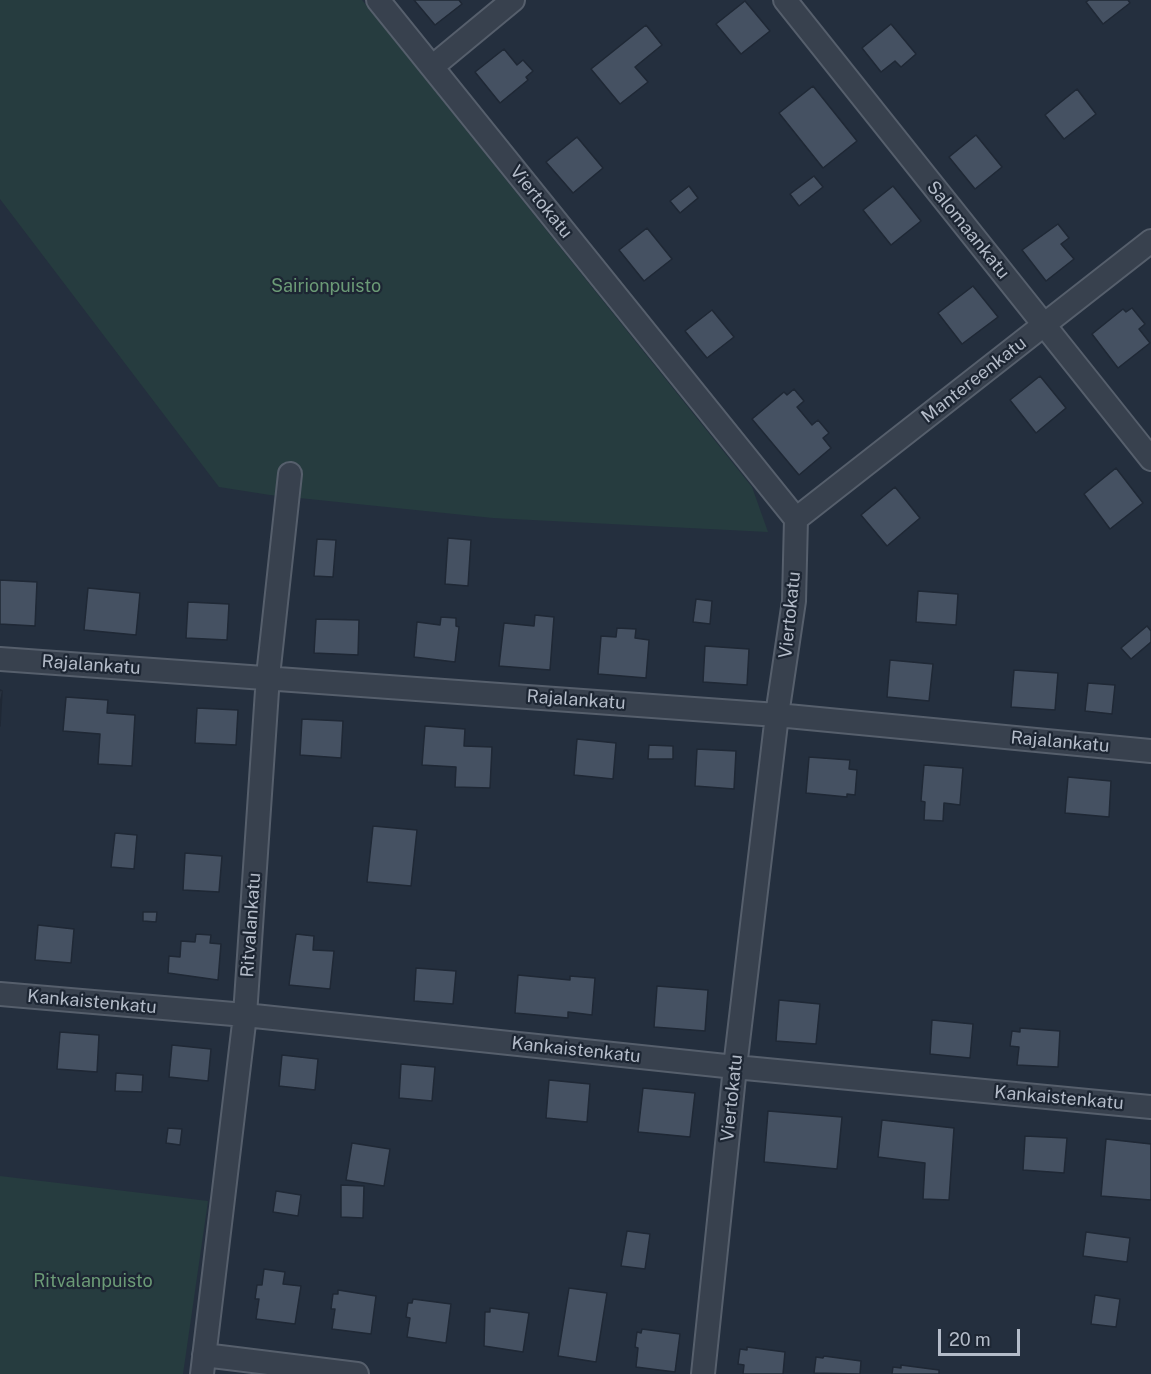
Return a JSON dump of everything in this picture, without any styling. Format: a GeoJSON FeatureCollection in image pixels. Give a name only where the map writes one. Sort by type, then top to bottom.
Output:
{"type":"FeatureCollection","features":[{"type":"Feature","properties":{"kind":"street","name":"Viertokatu"},"geometry":{"type":"LineString","coordinates":[[378,0],[796,519],[794,601],[777,715],[735,1067],[703,1374]]}},
{"type":"Feature","properties":{"kind":"street"},"geometry":{"type":"LineString","coordinates":[[432,67],[513,0]]}},
{"type":"Feature","properties":{"kind":"street","name":"Salomaankatu"},"geometry":{"type":"LineString","coordinates":[[785,0],[1151,459]]}},
{"type":"Feature","properties":{"kind":"street","name":"Mantereenkatu"},"geometry":{"type":"LineString","coordinates":[[796,519],[1151,241]]}},
{"type":"Feature","properties":{"kind":"street","name":"Ritvalankatu"},"geometry":{"type":"LineString","coordinates":[[203,1364],[245,1015],[268,676],[290,474]]}},
{"type":"Feature","properties":{"kind":"street","name":"Rajalankatu"},"geometry":{"type":"LineString","coordinates":[[0,659],[268,676],[777,715],[1151,751]]}},
{"type":"Feature","properties":{"kind":"street","name":"Kankaistenkatu"},"geometry":{"type":"LineString","coordinates":[[0,994],[245,1015],[735,1067],[1151,1107]]}},
{"type":"Feature","properties":{"kind":"street"},"geometry":{"type":"LineString","coordinates":[[203,1364],[357,1374]]}},
{"type":"Feature","properties":{"kind":"green space","name":"Sairionpuisto"},"geometry":{"type":"Polygon","coordinates":[[[0,0],[362,0],[752,487],[768,532],[493,518],[270,495],[219,487],[0,199],[0,0]]]}},
{"type":"Feature","properties":{"kind":"green space","name":"Ritvalanpuisto"},"geometry":{"type":"Polygon","coordinates":[[[0,1176],[208,1201],[183,1374],[0,1374],[0,1176]]]}},
{"type":"Feature","properties":{"kind":"building"},"geometry":{"type":"Polygon","coordinates":[[[414,0],[459,0],[462,4],[435,25],[414,0]]]}},
{"type":"Feature","properties":{"kind":"building"},"geometry":{"type":"Polygon","coordinates":[[[1089,0],[1128,0],[1130,3],[1103,24],[1086,2],[1089,0]]]}},
{"type":"Feature","properties":{"kind":"building"},"geometry":{"type":"Polygon","coordinates":[[[745,1],[770,31],[741,54],[716,24],[745,1]]]}},
{"type":"Feature","properties":{"kind":"building"},"geometry":{"type":"Polygon","coordinates":[[[891,24],[916,54],[901,67],[895,61],[881,72],[862,48],[891,24]]]}},
{"type":"Feature","properties":{"kind":"building"},"geometry":{"type":"Polygon","coordinates":[[[646,25],[662,45],[635,67],[648,82],[620,104],[591,69],[646,25]]]}},
{"type":"Feature","properties":{"kind":"building"},"geometry":{"type":"Polygon","coordinates":[[[504,49],[517,65],[523,60],[533,71],[526,77],[528,80],[500,103],[475,72],[504,49]]]}},
{"type":"Feature","properties":{"kind":"building"},"geometry":{"type":"Polygon","coordinates":[[[813,86],[857,141],[823,168],[779,113],[813,86]]]}},
{"type":"Feature","properties":{"kind":"building"},"geometry":{"type":"Polygon","coordinates":[[[1077,89],[1096,114],[1064,139],[1045,115],[1077,89]]]}},
{"type":"Feature","properties":{"kind":"building"},"geometry":{"type":"Polygon","coordinates":[[[976,135],[1002,167],[975,189],[949,157],[976,135]]]}},
{"type":"Feature","properties":{"kind":"building"},"geometry":{"type":"Polygon","coordinates":[[[577,137],[603,168],[573,193],[546,162],[577,137]]]}},
{"type":"Feature","properties":{"kind":"building"},"geometry":{"type":"Polygon","coordinates":[[[814,176],[823,187],[799,206],[790,194],[814,176]]]}},
{"type":"Feature","properties":{"kind":"building"},"geometry":{"type":"Polygon","coordinates":[[[689,186],[698,198],[680,213],[670,201],[689,186]]]}},
{"type":"Feature","properties":{"kind":"building"},"geometry":{"type":"Polygon","coordinates":[[[893,186],[921,221],[891,245],[863,210],[893,186]]]}},
{"type":"Feature","properties":{"kind":"building"},"geometry":{"type":"Polygon","coordinates":[[[1058,224],[1069,238],[1061,244],[1074,259],[1046,281],[1022,250],[1058,224]]]}},
{"type":"Feature","properties":{"kind":"building"},"geometry":{"type":"Polygon","coordinates":[[[647,228],[672,259],[644,281],[619,250],[647,228]]]}},
{"type":"Feature","properties":{"kind":"building"},"geometry":{"type":"Polygon","coordinates":[[[973,286],[998,317],[962,344],[938,313],[973,286]]]}},
{"type":"Feature","properties":{"kind":"building"},"geometry":{"type":"Polygon","coordinates":[[[1132,308],[1145,324],[1139,329],[1150,343],[1118,368],[1092,334],[1123,309],[1126,312],[1132,308]]]}},
{"type":"Feature","properties":{"kind":"building"},"geometry":{"type":"Polygon","coordinates":[[[712,310],[734,337],[707,358],[685,331],[712,310]]]}},
{"type":"Feature","properties":{"kind":"building"},"geometry":{"type":"Polygon","coordinates":[[[1040,376],[1066,408],[1036,433],[1010,400],[1040,376]]]}},
{"type":"Feature","properties":{"kind":"building"},"geometry":{"type":"Polygon","coordinates":[[[794,389],[804,401],[797,407],[812,425],[818,420],[829,433],[823,438],[831,448],[799,475],[752,419],[784,392],[787,395],[794,389]]]}},
{"type":"Feature","properties":{"kind":"building"},"geometry":{"type":"Polygon","coordinates":[[[1116,468],[1143,503],[1110,529],[1084,494],[1116,468]]]}},
{"type":"Feature","properties":{"kind":"building"},"geometry":{"type":"Polygon","coordinates":[[[895,487],[920,518],[887,546],[861,515],[895,487]]]}},
{"type":"Feature","properties":{"kind":"building"},"geometry":{"type":"Polygon","coordinates":[[[448,538],[471,540],[468,586],[445,584],[448,538]]]}},
{"type":"Feature","properties":{"kind":"building"},"geometry":{"type":"Polygon","coordinates":[[[317,539],[336,540],[333,577],[314,576],[317,539]]]}},
{"type":"Feature","properties":{"kind":"building"},"geometry":{"type":"Polygon","coordinates":[[[0,580],[37,582],[35,626],[0,624],[0,580]]]}},
{"type":"Feature","properties":{"kind":"building"},"geometry":{"type":"Polygon","coordinates":[[[88,588],[140,593],[136,635],[84,630],[88,588]]]}},
{"type":"Feature","properties":{"kind":"building"},"geometry":{"type":"Polygon","coordinates":[[[918,591],[958,594],[956,625],[916,622],[918,591]]]}},
{"type":"Feature","properties":{"kind":"building"},"geometry":{"type":"Polygon","coordinates":[[[696,599],[712,601],[710,624],[693,622],[696,599]]]}},
{"type":"Feature","properties":{"kind":"building"},"geometry":{"type":"Polygon","coordinates":[[[188,602],[229,604],[227,640],[186,638],[188,602]]]}},
{"type":"Feature","properties":{"kind":"building"},"geometry":{"type":"Polygon","coordinates":[[[535,615],[554,617],[550,670],[499,666],[504,623],[534,626],[535,615]]]}},
{"type":"Feature","properties":{"kind":"building"},"geometry":{"type":"Polygon","coordinates":[[[441,617],[456,618],[456,626],[459,627],[455,662],[414,657],[417,622],[440,625],[441,617]]]}},
{"type":"Feature","properties":{"kind":"building"},"geometry":{"type":"Polygon","coordinates":[[[316,619],[359,620],[358,655],[314,653],[316,619]]]}},
{"type":"Feature","properties":{"kind":"building"},"geometry":{"type":"Polygon","coordinates":[[[1147,626],[1151,631],[1151,642],[1131,659],[1121,648],[1147,626]]]}},
{"type":"Feature","properties":{"kind":"building"},"geometry":{"type":"Polygon","coordinates":[[[617,628],[636,629],[635,638],[649,640],[646,678],[598,674],[601,636],[616,637],[617,628]]]}},
{"type":"Feature","properties":{"kind":"building"},"geometry":{"type":"Polygon","coordinates":[[[705,646],[749,649],[747,685],[703,682],[705,646]]]}},
{"type":"Feature","properties":{"kind":"building"},"geometry":{"type":"Polygon","coordinates":[[[890,660],[933,664],[929,701],[887,697],[890,660]]]}},
{"type":"Feature","properties":{"kind":"building"},"geometry":{"type":"Polygon","coordinates":[[[1014,670],[1058,673],[1055,710],[1011,707],[1014,670]]]}},
{"type":"Feature","properties":{"kind":"building"},"geometry":{"type":"Polygon","coordinates":[[[1088,683],[1115,685],[1112,714],[1085,711],[1088,683]]]}},
{"type":"Feature","properties":{"kind":"building"},"geometry":{"type":"Polygon","coordinates":[[[0,690],[2,691],[0,726],[0,690]]]}},
{"type":"Feature","properties":{"kind":"building"},"geometry":{"type":"Polygon","coordinates":[[[66,697],[108,700],[107,713],[135,715],[132,766],[98,764],[100,734],[63,731],[66,697]]]}},
{"type":"Feature","properties":{"kind":"building"},"geometry":{"type":"Polygon","coordinates":[[[197,708],[238,710],[236,745],[195,743],[197,708]]]}},
{"type":"Feature","properties":{"kind":"building"},"geometry":{"type":"Polygon","coordinates":[[[302,719],[343,721],[341,758],[300,755],[302,719]]]}},
{"type":"Feature","properties":{"kind":"building"},"geometry":{"type":"Polygon","coordinates":[[[425,726],[465,729],[464,746],[492,747],[490,788],[455,787],[456,767],[422,765],[425,726]]]}},
{"type":"Feature","properties":{"kind":"building"},"geometry":{"type":"Polygon","coordinates":[[[577,739],[616,743],[613,779],[574,775],[577,739]]]}},
{"type":"Feature","properties":{"kind":"building"},"geometry":{"type":"Polygon","coordinates":[[[649,745],[673,746],[673,759],[648,759],[649,745]]]}},
{"type":"Feature","properties":{"kind":"building"},"geometry":{"type":"Polygon","coordinates":[[[697,749],[736,751],[734,789],[695,786],[697,749]]]}},
{"type":"Feature","properties":{"kind":"building"},"geometry":{"type":"Polygon","coordinates":[[[809,757],[850,760],[849,769],[857,770],[855,795],[847,794],[847,797],[806,793],[809,757]]]}},
{"type":"Feature","properties":{"kind":"building"},"geometry":{"type":"Polygon","coordinates":[[[924,765],[963,768],[960,805],[944,803],[943,821],[924,820],[925,802],[921,801],[924,765]]]}},
{"type":"Feature","properties":{"kind":"building"},"geometry":{"type":"Polygon","coordinates":[[[1068,777],[1111,781],[1109,817],[1065,813],[1068,777]]]}},
{"type":"Feature","properties":{"kind":"building"},"geometry":{"type":"Polygon","coordinates":[[[373,826],[417,830],[411,886],[367,882],[373,826]]]}},
{"type":"Feature","properties":{"kind":"building"},"geometry":{"type":"Polygon","coordinates":[[[115,833],[137,835],[134,869],[111,867],[115,833]]]}},
{"type":"Feature","properties":{"kind":"building"},"geometry":{"type":"Polygon","coordinates":[[[185,853],[222,856],[219,892],[183,890],[185,853]]]}},
{"type":"Feature","properties":{"kind":"building"},"geometry":{"type":"Polygon","coordinates":[[[143,912],[157,912],[156,922],[143,921],[143,912]]]}},
{"type":"Feature","properties":{"kind":"building"},"geometry":{"type":"Polygon","coordinates":[[[38,925],[74,929],[71,963],[35,960],[38,925]]]}},
{"type":"Feature","properties":{"kind":"building"},"geometry":{"type":"Polygon","coordinates":[[[196,934],[211,935],[210,943],[221,944],[218,980],[168,973],[169,956],[180,957],[181,941],[195,942],[196,934]]]}},
{"type":"Feature","properties":{"kind":"building"},"geometry":{"type":"Polygon","coordinates":[[[296,934],[314,936],[313,950],[334,951],[330,989],[289,985],[296,934]]]}},
{"type":"Feature","properties":{"kind":"building"},"geometry":{"type":"Polygon","coordinates":[[[416,968],[456,971],[453,1004],[414,1001],[416,968]]]}},
{"type":"Feature","properties":{"kind":"building"},"geometry":{"type":"Polygon","coordinates":[[[518,975],[570,980],[570,976],[595,978],[592,1015],[568,1012],[568,1018],[515,1013],[518,975]]]}},
{"type":"Feature","properties":{"kind":"building"},"geometry":{"type":"Polygon","coordinates":[[[657,986],[708,990],[705,1031],[654,1027],[657,986]]]}},
{"type":"Feature","properties":{"kind":"building"},"geometry":{"type":"Polygon","coordinates":[[[779,1000],[820,1004],[816,1044],[776,1041],[779,1000]]]}},
{"type":"Feature","properties":{"kind":"building"},"geometry":{"type":"Polygon","coordinates":[[[932,1020],[973,1024],[970,1058],[930,1054],[932,1020]]]}},
{"type":"Feature","properties":{"kind":"building"},"geometry":{"type":"Polygon","coordinates":[[[1020,1028],[1060,1031],[1058,1067],[1017,1065],[1019,1047],[1010,1046],[1012,1031],[1020,1032],[1020,1028]]]}},
{"type":"Feature","properties":{"kind":"building"},"geometry":{"type":"Polygon","coordinates":[[[60,1032],[99,1035],[97,1072],[57,1069],[60,1032]]]}},
{"type":"Feature","properties":{"kind":"building"},"geometry":{"type":"Polygon","coordinates":[[[172,1045],[211,1049],[208,1081],[169,1077],[172,1045]]]}},
{"type":"Feature","properties":{"kind":"building"},"geometry":{"type":"Polygon","coordinates":[[[282,1055],[318,1059],[315,1090],[279,1086],[282,1055]]]}},
{"type":"Feature","properties":{"kind":"building"},"geometry":{"type":"Polygon","coordinates":[[[401,1064],[435,1067],[432,1101],[399,1098],[401,1064]]]}},
{"type":"Feature","properties":{"kind":"building"},"geometry":{"type":"Polygon","coordinates":[[[116,1073],[143,1075],[142,1092],[115,1091],[116,1073]]]}},
{"type":"Feature","properties":{"kind":"building"},"geometry":{"type":"Polygon","coordinates":[[[549,1080],[590,1084],[587,1122],[546,1118],[549,1080]]]}},
{"type":"Feature","properties":{"kind":"building"},"geometry":{"type":"Polygon","coordinates":[[[643,1088],[695,1093],[690,1137],[638,1132],[643,1088]]]}},
{"type":"Feature","properties":{"kind":"building"},"geometry":{"type":"Polygon","coordinates":[[[768,1111],[842,1117],[837,1169],[764,1162],[768,1111]]]}},
{"type":"Feature","properties":{"kind":"building"},"geometry":{"type":"Polygon","coordinates":[[[882,1120],[954,1128],[949,1200],[923,1199],[925,1163],[878,1157],[882,1120]]]}},
{"type":"Feature","properties":{"kind":"building"},"geometry":{"type":"Polygon","coordinates":[[[168,1128],[182,1129],[180,1145],[166,1143],[168,1128]]]}},
{"type":"Feature","properties":{"kind":"building"},"geometry":{"type":"Polygon","coordinates":[[[1025,1136],[1067,1138],[1064,1173],[1023,1170],[1025,1136]]]}},
{"type":"Feature","properties":{"kind":"building"},"geometry":{"type":"Polygon","coordinates":[[[1106,1139],[1151,1144],[1151,1200],[1101,1196],[1106,1139]]]}},
{"type":"Feature","properties":{"kind":"building"},"geometry":{"type":"Polygon","coordinates":[[[352,1143],[390,1149],[384,1186],[346,1180],[352,1143]]]}},
{"type":"Feature","properties":{"kind":"building"},"geometry":{"type":"Polygon","coordinates":[[[341,1185],[364,1186],[363,1218],[341,1217],[341,1185]]]}},
{"type":"Feature","properties":{"kind":"building"},"geometry":{"type":"Polygon","coordinates":[[[276,1191],[301,1195],[298,1216],[273,1212],[276,1191]]]}},
{"type":"Feature","properties":{"kind":"building"},"geometry":{"type":"Polygon","coordinates":[[[627,1231],[650,1234],[645,1269],[621,1266],[627,1231]]]}},
{"type":"Feature","properties":{"kind":"building"},"geometry":{"type":"Polygon","coordinates":[[[1086,1232],[1130,1238],[1127,1262],[1083,1256],[1086,1232]]]}},
{"type":"Feature","properties":{"kind":"building"},"geometry":{"type":"Polygon","coordinates":[[[264,1269],[285,1272],[283,1284],[301,1286],[295,1324],[256,1319],[259,1299],[255,1299],[257,1285],[262,1285],[264,1269]]]}},
{"type":"Feature","properties":{"kind":"building"},"geometry":{"type":"Polygon","coordinates":[[[569,1288],[607,1293],[596,1362],[558,1356],[569,1288]]]}},
{"type":"Feature","properties":{"kind":"building"},"geometry":{"type":"Polygon","coordinates":[[[338,1290],[376,1296],[371,1334],[332,1329],[335,1309],[331,1309],[333,1294],[338,1294],[338,1290]]]}},
{"type":"Feature","properties":{"kind":"building"},"geometry":{"type":"Polygon","coordinates":[[[1095,1295],[1120,1299],[1116,1327],[1091,1324],[1095,1295]]]}},
{"type":"Feature","properties":{"kind":"building"},"geometry":{"type":"Polygon","coordinates":[[[413,1299],[451,1304],[446,1343],[407,1337],[410,1318],[406,1317],[408,1303],[412,1303],[413,1299]]]}},
{"type":"Feature","properties":{"kind":"building"},"geometry":{"type":"Polygon","coordinates":[[[490,1308],[529,1313],[523,1352],[484,1346],[485,1312],[490,1312],[490,1308]]]}},
{"type":"Feature","properties":{"kind":"building"},"geometry":{"type":"Polygon","coordinates":[[[642,1329],[680,1334],[675,1372],[636,1367],[637,1332],[641,1333],[642,1329]]]}},
{"type":"Feature","properties":{"kind":"building"},"geometry":{"type":"Polygon","coordinates":[[[747,1347],[785,1352],[783,1374],[743,1374],[744,1365],[738,1364],[740,1349],[747,1350],[747,1347]]]}},
{"type":"Feature","properties":{"kind":"building"},"geometry":{"type":"Polygon","coordinates":[[[824,1356],[861,1361],[860,1374],[814,1373],[816,1357],[823,1358],[824,1356]]]}},
{"type":"Feature","properties":{"kind":"building"},"geometry":{"type":"Polygon","coordinates":[[[901,1365],[939,1370],[939,1374],[892,1374],[893,1367],[901,1368],[901,1365]]]}}]}
